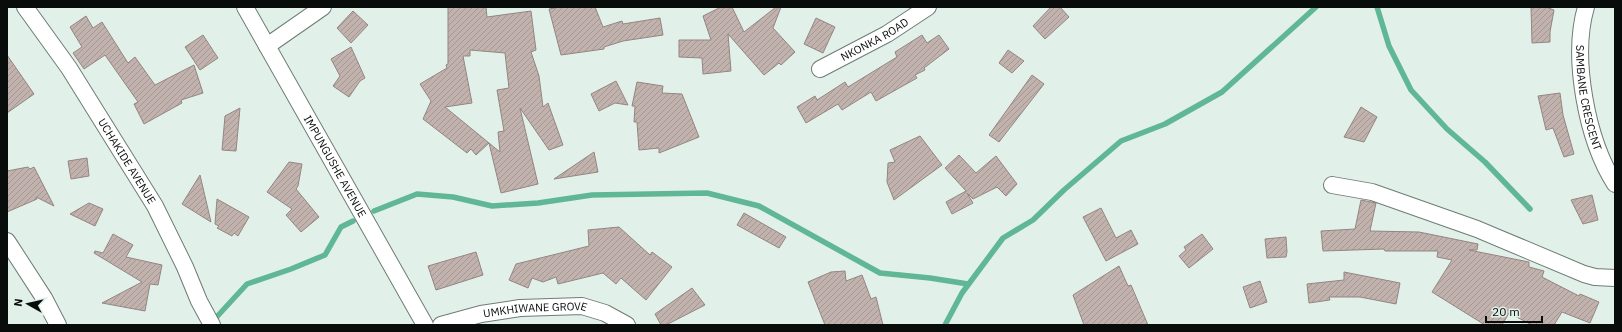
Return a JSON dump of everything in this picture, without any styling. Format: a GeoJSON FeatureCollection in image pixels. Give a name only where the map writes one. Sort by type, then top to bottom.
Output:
{"type":"FeatureCollection","features":[{"type":"Feature","properties":{"kind":"street","name":"UCHAKIDE AVENUE"},"geometry":{"type":"LineString","coordinates":[[25,7],[69,68],[155,206],[185,267],[199,301],[212,325]]}},
{"type":"Feature","properties":{"kind":"street","name":"IMPUNGUSHE AVENUE"},"geometry":{"type":"LineString","coordinates":[[245,7],[425,325]]}},
{"type":"Feature","properties":{"kind":"street"},"geometry":{"type":"LineString","coordinates":[[267,46],[323,7]]}},
{"type":"Feature","properties":{"kind":"street","name":"NKONKA ROAD"},"geometry":{"type":"LineString","coordinates":[[820,69],[887,34],[928,7]]}},
{"type":"Feature","properties":{"kind":"street","name":"SAMBANE CRESCENT"},"geometry":{"type":"LineString","coordinates":[[1586,7],[1581,46],[1582,84],[1595,141],[1607,170],[1615,184]]}},
{"type":"Feature","properties":{"kind":"street"},"geometry":{"type":"LineString","coordinates":[[1332,186],[1372,192],[1477,229],[1584,274],[1595,277],[1615,278]]}},
{"type":"Feature","properties":{"kind":"street"},"geometry":{"type":"LineString","coordinates":[[7,241],[44,298],[58,325]]}},
{"type":"Feature","properties":{"kind":"street","name":"UMKHIWANE GROVE"},"geometry":{"type":"LineString","coordinates":[[440,325],[481,314],[520,308],[582,306],[605,313],[627,325]]}},
{"type":"Feature","properties":{"kind":"building"},"geometry":{"type":"Polygon","coordinates":[[[448,7],[486,7],[487,17],[531,11],[536,50],[531,52],[539,76],[543,107],[548,103],[563,145],[549,150],[520,108],[538,184],[501,193],[489,143],[476,155],[471,149],[467,153],[423,119],[431,101],[420,84],[447,68],[446,65],[448,64],[448,7]],[[470,50],[470,56],[463,56],[472,103],[445,107],[500,152],[498,132],[504,131],[497,90],[509,88],[505,53],[470,50]]]}},
{"type":"Feature","properties":{"kind":"building"},"geometry":{"type":"Polygon","coordinates":[[[560,7],[595,7],[603,27],[622,21],[623,24],[660,18],[663,35],[623,41],[604,47],[604,49],[561,55],[549,9],[560,7]]]}},
{"type":"Feature","properties":{"kind":"building"},"geometry":{"type":"Polygon","coordinates":[[[721,7],[732,7],[744,32],[776,7],[781,7],[773,28],[795,52],[781,65],[779,63],[764,75],[728,34],[731,71],[703,74],[702,58],[679,57],[679,40],[711,40],[703,16],[721,7]]]}},
{"type":"Feature","properties":{"kind":"building"},"geometry":{"type":"Polygon","coordinates":[[[1051,7],[1060,7],[1069,17],[1045,39],[1033,26],[1051,7]]]}},
{"type":"Feature","properties":{"kind":"building"},"geometry":{"type":"Polygon","coordinates":[[[1531,7],[1546,7],[1554,10],[1550,32],[1550,42],[1532,43],[1531,7]]]}},
{"type":"Feature","properties":{"kind":"building"},"geometry":{"type":"Polygon","coordinates":[[[353,11],[368,25],[351,43],[337,28],[353,11]]]}},
{"type":"Feature","properties":{"kind":"building"},"geometry":{"type":"Polygon","coordinates":[[[86,16],[93,28],[102,22],[128,63],[135,57],[155,85],[194,65],[203,93],[181,100],[182,103],[144,124],[134,104],[138,102],[105,55],[84,69],[73,53],[82,47],[70,27],[86,16]]]}},
{"type":"Feature","properties":{"kind":"building"},"geometry":{"type":"Polygon","coordinates":[[[816,18],[835,27],[823,53],[804,44],[816,18]]]}},
{"type":"Feature","properties":{"kind":"building"},"geometry":{"type":"Polygon","coordinates":[[[203,35],[218,58],[200,70],[185,47],[203,35]]]}},
{"type":"Feature","properties":{"kind":"building"},"geometry":{"type":"Polygon","coordinates":[[[922,35],[927,43],[939,35],[949,49],[924,68],[925,70],[915,75],[917,78],[876,101],[871,92],[842,110],[838,104],[806,123],[797,107],[815,96],[817,100],[845,82],[848,87],[897,57],[895,52],[922,35]]]}},
{"type":"Feature","properties":{"kind":"building"},"geometry":{"type":"Polygon","coordinates":[[[351,47],[365,78],[360,81],[349,97],[333,86],[340,76],[331,59],[351,47]]]}},
{"type":"Feature","properties":{"kind":"building"},"geometry":{"type":"Polygon","coordinates":[[[1008,50],[1024,61],[1012,73],[999,63],[1008,50]]]}},
{"type":"Feature","properties":{"kind":"building"},"geometry":{"type":"Polygon","coordinates":[[[7,55],[34,94],[7,113],[7,55]]]}},
{"type":"Feature","properties":{"kind":"building"},"geometry":{"type":"Polygon","coordinates":[[[1032,75],[1044,84],[999,142],[989,135],[1032,75]]]}},
{"type":"Feature","properties":{"kind":"building"},"geometry":{"type":"Polygon","coordinates":[[[616,81],[628,105],[615,103],[599,111],[591,94],[616,81]]]}},
{"type":"Feature","properties":{"kind":"building"},"geometry":{"type":"Polygon","coordinates":[[[637,82],[663,86],[662,93],[682,94],[699,137],[659,153],[659,148],[639,150],[637,122],[634,122],[635,106],[632,106],[637,82]]]}},
{"type":"Feature","properties":{"kind":"building"},"geometry":{"type":"Polygon","coordinates":[[[1560,93],[1563,115],[1574,154],[1564,157],[1553,128],[1546,130],[1538,96],[1560,93]]]}},
{"type":"Feature","properties":{"kind":"building"},"geometry":{"type":"Polygon","coordinates":[[[1361,107],[1377,117],[1364,142],[1344,137],[1361,107]]]}},
{"type":"Feature","properties":{"kind":"building"},"geometry":{"type":"Polygon","coordinates":[[[240,108],[236,151],[222,150],[225,116],[240,108]]]}},
{"type":"Feature","properties":{"kind":"building"},"geometry":{"type":"Polygon","coordinates":[[[920,136],[942,165],[894,200],[887,182],[888,163],[895,162],[890,150],[920,136]]]}},
{"type":"Feature","properties":{"kind":"building"},"geometry":{"type":"Polygon","coordinates":[[[594,152],[598,172],[554,179],[594,152]]]}},
{"type":"Feature","properties":{"kind":"building"},"geometry":{"type":"Polygon","coordinates":[[[959,155],[976,173],[996,156],[1017,184],[1006,196],[997,187],[973,199],[967,193],[973,203],[952,214],[946,202],[966,191],[945,168],[959,155]]]}},
{"type":"Feature","properties":{"kind":"building"},"geometry":{"type":"Polygon","coordinates":[[[87,158],[89,176],[71,179],[68,161],[87,158]]]}},
{"type":"Feature","properties":{"kind":"building"},"geometry":{"type":"Polygon","coordinates":[[[289,162],[302,164],[298,186],[296,189],[319,217],[301,232],[286,215],[292,209],[267,192],[289,162]]]}},
{"type":"Feature","properties":{"kind":"building"},"geometry":{"type":"Polygon","coordinates":[[[28,167],[30,169],[34,167],[54,206],[36,197],[37,199],[7,212],[7,171],[28,167]]]}},
{"type":"Feature","properties":{"kind":"building"},"geometry":{"type":"Polygon","coordinates":[[[200,175],[211,222],[182,204],[200,175]]]}},
{"type":"Feature","properties":{"kind":"building"},"geometry":{"type":"Polygon","coordinates":[[[1592,195],[1598,220],[1583,224],[1571,200],[1592,195]]]}},
{"type":"Feature","properties":{"kind":"building"},"geometry":{"type":"Polygon","coordinates":[[[217,199],[249,217],[238,236],[234,233],[232,236],[217,228],[219,226],[215,224],[217,199]]]}},
{"type":"Feature","properties":{"kind":"building"},"geometry":{"type":"Polygon","coordinates":[[[1361,200],[1376,203],[1370,231],[1419,232],[1478,244],[1477,250],[1469,250],[1529,262],[1529,267],[1544,271],[1542,277],[1579,296],[1580,294],[1599,302],[1590,323],[1562,312],[1554,325],[1532,325],[1509,313],[1502,325],[1485,325],[1432,292],[1452,260],[1437,257],[1438,251],[1385,251],[1384,249],[1323,251],[1321,231],[1355,229],[1361,200]]]}},
{"type":"Feature","properties":{"kind":"building"},"geometry":{"type":"Polygon","coordinates":[[[89,203],[103,209],[95,226],[70,214],[89,203]]]}},
{"type":"Feature","properties":{"kind":"building"},"geometry":{"type":"Polygon","coordinates":[[[1101,208],[1116,238],[1131,230],[1138,244],[1106,261],[1083,217],[1101,208]]]}},
{"type":"Feature","properties":{"kind":"building"},"geometry":{"type":"Polygon","coordinates":[[[744,213],[786,237],[779,248],[737,225],[744,213]]]}},
{"type":"Feature","properties":{"kind":"building"},"geometry":{"type":"Polygon","coordinates":[[[619,227],[650,255],[652,252],[672,267],[646,300],[621,278],[616,284],[603,273],[558,284],[556,277],[543,282],[532,278],[528,288],[509,280],[516,264],[589,246],[588,230],[619,227]]]}},
{"type":"Feature","properties":{"kind":"building"},"geometry":{"type":"Polygon","coordinates":[[[113,234],[133,245],[126,257],[162,265],[158,285],[150,284],[145,311],[102,303],[142,282],[94,253],[95,251],[103,253],[113,234]]]}},
{"type":"Feature","properties":{"kind":"building"},"geometry":{"type":"Polygon","coordinates":[[[1202,234],[1213,249],[1189,268],[1179,256],[1186,250],[1184,247],[1202,234]]]}},
{"type":"Feature","properties":{"kind":"building"},"geometry":{"type":"Polygon","coordinates":[[[1286,237],[1286,257],[1267,258],[1265,239],[1286,237]]]}},
{"type":"Feature","properties":{"kind":"building"},"geometry":{"type":"Polygon","coordinates":[[[476,252],[483,275],[436,290],[428,266],[476,252]]]}},
{"type":"Feature","properties":{"kind":"building"},"geometry":{"type":"Polygon","coordinates":[[[1119,266],[1128,286],[1131,285],[1148,325],[1084,325],[1073,295],[1119,266]]]}},
{"type":"Feature","properties":{"kind":"building"},"geometry":{"type":"Polygon","coordinates":[[[845,271],[846,281],[862,275],[871,299],[876,297],[883,325],[825,325],[808,282],[831,272],[845,271]]]}},
{"type":"Feature","properties":{"kind":"building"},"geometry":{"type":"Polygon","coordinates":[[[1344,272],[1400,283],[1396,304],[1360,297],[1329,297],[1330,300],[1309,303],[1307,284],[1344,280],[1344,272]]]}},
{"type":"Feature","properties":{"kind":"building"},"geometry":{"type":"Polygon","coordinates":[[[1260,281],[1267,302],[1250,308],[1243,287],[1260,281]]]}},
{"type":"Feature","properties":{"kind":"building"},"geometry":{"type":"Polygon","coordinates":[[[692,288],[705,305],[666,325],[661,325],[655,314],[692,288]]]}},
{"type":"Feature","properties":{"kind":"waterway"},"geometry":{"type":"LineString","coordinates":[[945,325],[962,293],[1003,238],[1033,220],[1064,190],[1121,141],[1165,124],[1222,92],[1316,7]]}},
{"type":"Feature","properties":{"kind":"waterway"},"geometry":{"type":"LineString","coordinates":[[1377,7],[1389,46],[1411,90],[1447,129],[1485,162],[1530,209]]}},
{"type":"Feature","properties":{"kind":"waterway"},"geometry":{"type":"LineString","coordinates":[[374,211],[417,194],[453,197],[492,206],[538,203],[592,195],[707,193],[759,206],[880,273],[930,278],[968,284]]}},
{"type":"Feature","properties":{"kind":"waterway"},"geometry":{"type":"LineString","coordinates":[[212,322],[247,284],[291,269],[325,255],[341,227],[353,221]]}}]}
